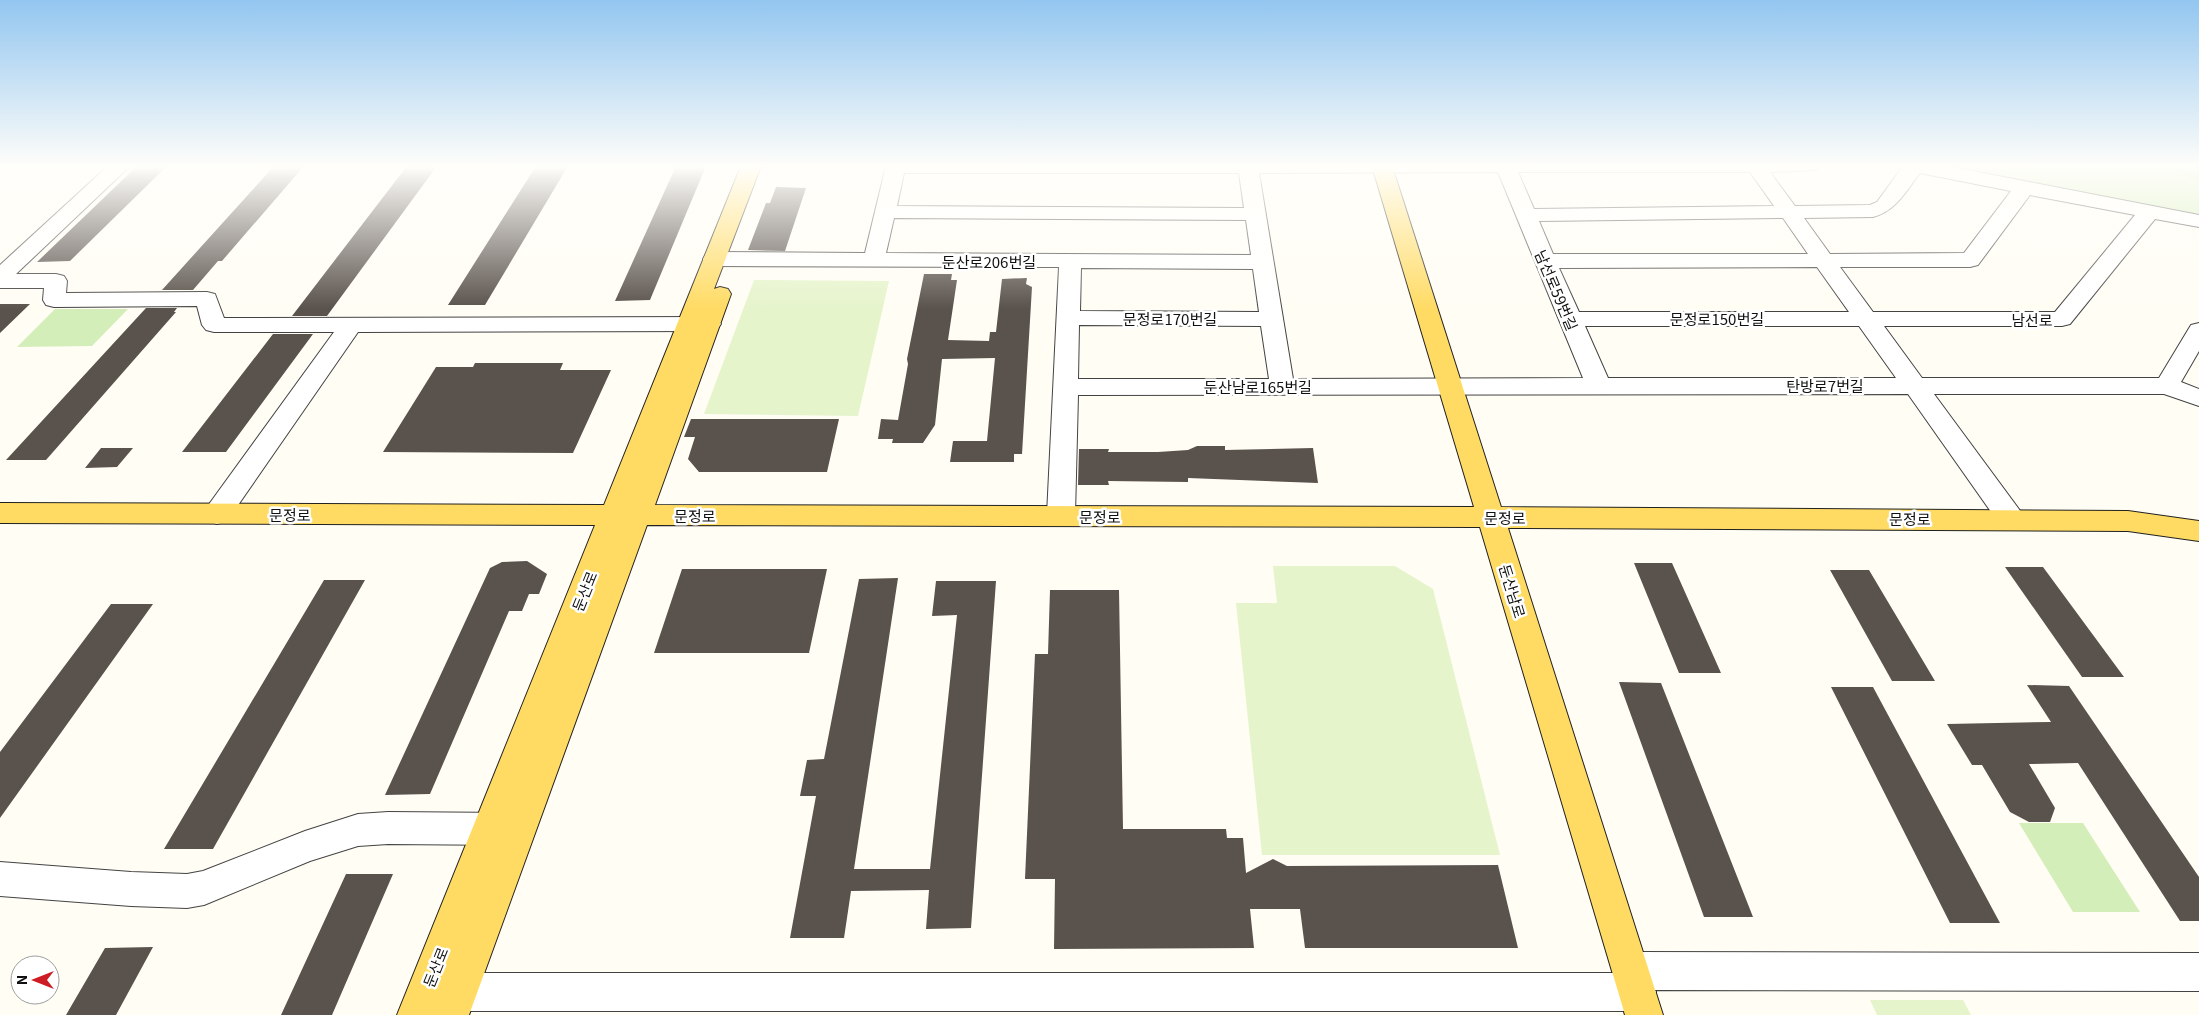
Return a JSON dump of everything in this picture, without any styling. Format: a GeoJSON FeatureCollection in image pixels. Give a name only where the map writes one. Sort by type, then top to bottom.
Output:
{"type":"FeatureCollection","features":[{"type":"Feature","properties":{"kind":"main road","name":"둔산로"},"geometry":{"type":"LineString","coordinates":[[724,259],[737,213]]}},
{"type":"Feature","properties":{"kind":"main road","name":"둔산로"},"geometry":{"type":"LineString","coordinates":[[437,1004],[724,259],[746,213]]}},
{"type":"Feature","properties":{"kind":"main road","name":"둔산남로"},"geometry":{"type":"LineString","coordinates":[[1396,213],[1637,993]]}},
{"type":"Feature","properties":{"kind":"main road","name":"문정로"},"geometry":{"type":"LineString","coordinates":[[0,513],[2011,519],[2128,521],[2199,530]]}},
{"type":"Feature","properties":{"kind":"street"},"geometry":{"type":"LineString","coordinates":[[0,279],[70,213]]}},
{"type":"Feature","properties":{"kind":"street"},"geometry":{"type":"LineString","coordinates":[[874,260],[886,213]]}},
{"type":"Feature","properties":{"kind":"street"},"geometry":{"type":"LineString","coordinates":[[1138,213],[1255,214],[1282,386]]}},
{"type":"Feature","properties":{"kind":"street"},"geometry":{"type":"LineString","coordinates":[[1526,215],[1669,213]]}},
{"type":"Feature","properties":{"kind":"street"},"geometry":{"type":"LineString","coordinates":[[1789,213],[2011,519]]}},
{"type":"Feature","properties":{"kind":"street"},"geometry":{"type":"LineString","coordinates":[[1545,261],[1970,260],[2005,213]]}},
{"type":"Feature","properties":{"kind":"street","name":"남선로"},"geometry":{"type":"LineString","coordinates":[[1864,318],[2062,319],[2148,213]]}},
{"type":"Feature","properties":{"kind":"street"},"geometry":{"type":"LineString","coordinates":[[2157,213],[2199,221]]}},
{"type":"Feature","properties":{"kind":"street","name":"남선로59번길"},"geometry":{"type":"LineString","coordinates":[[1526,215],[1598,385]]}},
{"type":"Feature","properties":{"kind":"street","name":"둔산로206번길"},"geometry":{"type":"LineString","coordinates":[[724,259],[1263,262]]}},
{"type":"Feature","properties":{"kind":"street"},"geometry":{"type":"LineString","coordinates":[[1061,515],[1070,261]]}},
{"type":"Feature","properties":{"kind":"street"},"geometry":{"type":"LineString","coordinates":[[0,279],[56,281],[54,300],[207,299],[214,325],[699,324]]}},
{"type":"Feature","properties":{"kind":"street","name":"문정로170번길"},"geometry":{"type":"LineString","coordinates":[[1068,318],[1272,319]]}},
{"type":"Feature","properties":{"kind":"street","name":"문정로150번길"},"geometry":{"type":"LineString","coordinates":[[1570,319],[1864,318]]}},
{"type":"Feature","properties":{"kind":"street"},"geometry":{"type":"LineString","coordinates":[[217,514],[351,325]]}},
{"type":"Feature","properties":{"kind":"street"},"geometry":{"type":"LineString","coordinates":[[2167,386],[2199,330]]}},
{"type":"Feature","properties":{"kind":"street","name":"탄방로7번길"},"geometry":{"type":"LineString","coordinates":[[1450,385],[2167,386],[2199,398]]}},
{"type":"Feature","properties":{"kind":"street","name":"둔산남로165번길"},"geometry":{"type":"LineString","coordinates":[[1066,387],[1450,385]]}},
{"type":"Feature","properties":{"kind":"street"},"geometry":{"type":"LineString","coordinates":[[0,879],[131,889],[187,891],[204,888],[304,847],[358,830],[388,828],[505,828]]}},
{"type":"Feature","properties":{"kind":"street"},"geometry":{"type":"LineString","coordinates":[[437,1004],[1637,993],[2199,972]]}},
{"type":"Feature","properties":{"kind":"green space"},"geometry":{"type":"Polygon","coordinates":[[[2171,213],[2199,213],[2199,219],[2171,213]]]}},
{"type":"Feature","properties":{"kind":"green space"},"geometry":{"type":"Polygon","coordinates":[[[754,280],[889,281],[858,416],[704,414],[754,280]]]}},
{"type":"Feature","properties":{"kind":"green space"},"geometry":{"type":"Polygon","coordinates":[[[55,309],[128,309],[92,346],[17,347],[55,309]]]}},
{"type":"Feature","properties":{"kind":"green space"},"geometry":{"type":"Polygon","coordinates":[[[1273,566],[1395,566],[1433,589],[1500,855],[1262,855],[1236,603],[1277,603],[1273,566]]]}},
{"type":"Feature","properties":{"kind":"green space"},"geometry":{"type":"Polygon","coordinates":[[[2019,823],[2083,823],[2140,912],[2073,912],[2019,823]]]}},
{"type":"Feature","properties":{"kind":"green space"},"geometry":{"type":"Polygon","coordinates":[[[1870,1000],[1963,1000],[1971,1015],[1877,1015],[1870,1000]]]}},
{"type":"Feature","properties":{"kind":"building"},"geometry":{"type":"Polygon","coordinates":[[[88,213],[119,213],[70,261],[37,262],[88,213]]]}},
{"type":"Feature","properties":{"kind":"building"},"geometry":{"type":"Polygon","coordinates":[[[231,213],[263,213],[222,261],[218,261],[193,290],[162,290],[231,213]]]}},
{"type":"Feature","properties":{"kind":"building"},"geometry":{"type":"Polygon","coordinates":[[[371,213],[402,213],[327,316],[292,316],[371,213]]]}},
{"type":"Feature","properties":{"kind":"building"},"geometry":{"type":"Polygon","coordinates":[[[506,213],[540,213],[485,305],[448,305],[506,213]]]}},
{"type":"Feature","properties":{"kind":"building"},"geometry":{"type":"Polygon","coordinates":[[[655,213],[686,213],[650,300],[615,301],[655,213]]]}},
{"type":"Feature","properties":{"kind":"building"},"geometry":{"type":"Polygon","coordinates":[[[762,213],[798,213],[785,251],[748,250],[762,213]]]}},
{"type":"Feature","properties":{"kind":"building"},"geometry":{"type":"Polygon","coordinates":[[[924,274],[952,274],[951,280],[957,280],[948,340],[989,341],[990,332],[996,332],[1002,279],[1027,278],[1026,284],[1032,287],[1022,454],[1014,454],[1014,462],[950,462],[953,441],[987,441],[995,358],[942,359],[935,425],[923,443],[892,443],[893,439],[878,439],[881,419],[898,420],[908,364],[907,359],[924,274]]]}},
{"type":"Feature","properties":{"kind":"building"},"geometry":{"type":"Polygon","coordinates":[[[0,304],[30,304],[0,333],[0,304]]]}},
{"type":"Feature","properties":{"kind":"building"},"geometry":{"type":"Polygon","coordinates":[[[146,308],[177,308],[174,312],[176,312],[46,460],[6,460],[146,308]]]}},
{"type":"Feature","properties":{"kind":"building"},"geometry":{"type":"Polygon","coordinates":[[[273,334],[313,334],[226,452],[182,452],[273,334]]]}},
{"type":"Feature","properties":{"kind":"building"},"geometry":{"type":"Polygon","coordinates":[[[475,363],[563,363],[560,370],[611,370],[573,453],[383,452],[436,367],[473,367],[475,363]]]}},
{"type":"Feature","properties":{"kind":"building"},"geometry":{"type":"Polygon","coordinates":[[[691,419],[839,419],[827,472],[699,472],[688,459],[695,437],[684,437],[691,419]]]}},
{"type":"Feature","properties":{"kind":"building"},"geometry":{"type":"Polygon","coordinates":[[[1197,446],[1225,446],[1225,450],[1313,448],[1318,483],[1188,478],[1188,482],[1108,481],[1109,485],[1078,485],[1079,449],[1109,449],[1108,452],[1158,452],[1188,450],[1197,446]]]}},
{"type":"Feature","properties":{"kind":"building"},"geometry":{"type":"Polygon","coordinates":[[[101,448],[133,448],[117,467],[85,468],[101,448]]]}},
{"type":"Feature","properties":{"kind":"building"},"geometry":{"type":"Polygon","coordinates":[[[527,561],[547,574],[539,594],[529,594],[522,611],[509,611],[430,794],[385,795],[490,568],[502,562],[527,561]]]}},
{"type":"Feature","properties":{"kind":"building"},"geometry":{"type":"Polygon","coordinates":[[[1634,563],[1672,563],[1721,673],[1679,673],[1634,563]]]}},
{"type":"Feature","properties":{"kind":"building"},"geometry":{"type":"Polygon","coordinates":[[[2005,567],[2043,567],[2124,677],[2082,677],[2005,567]]]}},
{"type":"Feature","properties":{"kind":"building"},"geometry":{"type":"Polygon","coordinates":[[[682,569],[827,569],[809,653],[654,653],[682,569]]]}},
{"type":"Feature","properties":{"kind":"building"},"geometry":{"type":"Polygon","coordinates":[[[1830,570],[1869,570],[1935,681],[1892,681],[1830,570]]]}},
{"type":"Feature","properties":{"kind":"building"},"geometry":{"type":"Polygon","coordinates":[[[898,578],[854,869],[930,869],[957,615],[932,616],[936,581],[996,581],[971,928],[926,929],[929,890],[851,891],[844,938],[790,938],[816,796],[800,796],[807,760],[824,759],[859,579],[898,578]]]}},
{"type":"Feature","properties":{"kind":"building"},"geometry":{"type":"Polygon","coordinates":[[[324,580],[365,580],[213,849],[164,849],[324,580]]]}},
{"type":"Feature","properties":{"kind":"building"},"geometry":{"type":"Polygon","coordinates":[[[1050,590],[1119,590],[1123,829],[1226,829],[1227,838],[1243,838],[1246,873],[1273,859],[1287,866],[1498,865],[1518,948],[1305,948],[1300,909],[1250,909],[1254,948],[1054,949],[1055,879],[1025,879],[1035,654],[1048,654],[1050,590]]]}},
{"type":"Feature","properties":{"kind":"building"},"geometry":{"type":"Polygon","coordinates":[[[111,604],[153,604],[0,818],[0,752],[111,604]]]}},
{"type":"Feature","properties":{"kind":"building"},"geometry":{"type":"Polygon","coordinates":[[[1619,682],[1661,683],[1753,917],[1704,917],[1619,682]]]}},
{"type":"Feature","properties":{"kind":"building"},"geometry":{"type":"Polygon","coordinates":[[[2027,685],[2069,686],[2199,877],[2199,921],[2180,921],[2078,763],[2029,764],[2055,808],[2050,822],[2029,822],[2010,812],[1982,765],[1972,765],[1947,724],[2051,722],[2027,685]]]}},
{"type":"Feature","properties":{"kind":"building"},"geometry":{"type":"Polygon","coordinates":[[[1831,687],[1873,687],[2000,923],[1950,923],[1831,687]]]}},
{"type":"Feature","properties":{"kind":"building"},"geometry":{"type":"Polygon","coordinates":[[[346,874],[393,874],[332,1015],[281,1015],[346,874]]]}},
{"type":"Feature","properties":{"kind":"building"},"geometry":{"type":"Polygon","coordinates":[[[153,947],[116,1015],[66,1015],[105,948],[153,947]]]}}]}
